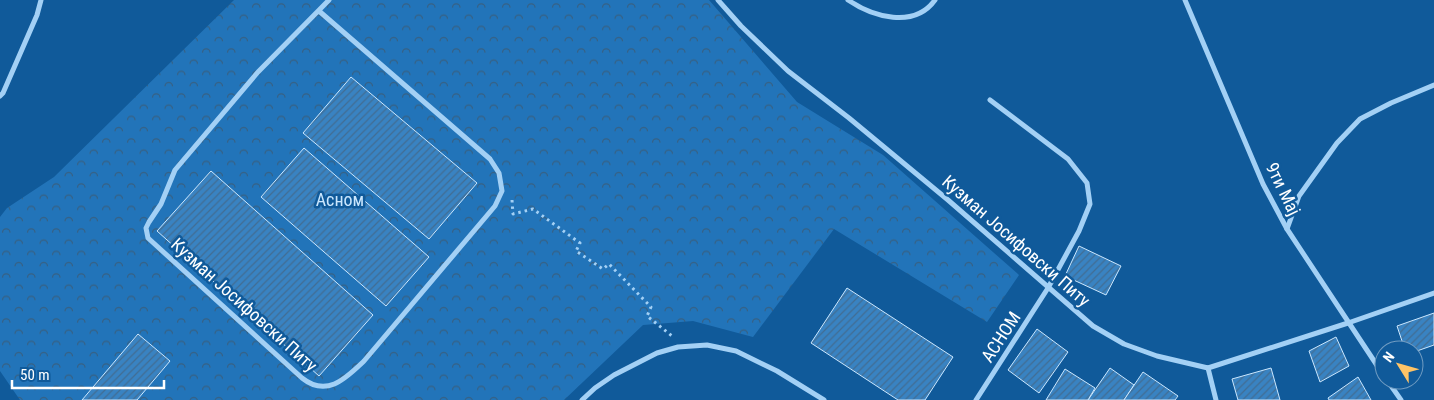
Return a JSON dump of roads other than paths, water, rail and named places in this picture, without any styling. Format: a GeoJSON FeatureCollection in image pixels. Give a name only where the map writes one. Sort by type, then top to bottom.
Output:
{"type":"FeatureCollection","features":[{"type":"Feature","properties":{"kind":"street"},"geometry":{"type":"LineString","coordinates":[[0,96],[33,24],[41,0]]}},
{"type":"Feature","properties":{"kind":"street","name":"Кузман Јосифовски Питу"},"geometry":{"type":"LineString","coordinates":[[319,12],[490,159],[499,173],[502,191],[495,206],[364,361],[347,377],[331,386],[315,385],[302,378],[148,238],[146,228],[161,204],[175,170],[258,72],[329,0]]}},
{"type":"Feature","properties":{"kind":"street","name":"Кузман Јосифовски Питу"},"geometry":{"type":"LineString","coordinates":[[718,0],[741,26],[788,71],[849,118],[948,200],[1093,326],[1124,344],[1158,356],[1208,368]]}},
{"type":"Feature","properties":{"kind":"street"},"geometry":{"type":"LineString","coordinates":[[848,0],[857,6],[883,16],[906,18],[921,14],[935,0]]}},
{"type":"Feature","properties":{"kind":"street","name":"9ти Мај"},"geometry":{"type":"LineString","coordinates":[[1185,0],[1264,184],[1287,229],[1374,362]]}},
{"type":"Feature","properties":{"kind":"street"},"geometry":{"type":"LineString","coordinates":[[1287,229],[1299,196],[1337,143],[1360,119],[1391,102],[1434,85]]}},
{"type":"Feature","properties":{"kind":"street","name":"АСНОМ"},"geometry":{"type":"LineString","coordinates":[[976,400],[1048,288],[1079,231],[1090,204],[1087,183],[1068,160],[990,100]]}},
{"type":"Feature","properties":{"kind":"street"},"geometry":{"type":"LineString","coordinates":[[1216,400],[1208,368],[1348,324],[1434,292]]}},
{"type":"Feature","properties":{"kind":"street"},"geometry":{"type":"LineString","coordinates":[[582,400],[614,375],[657,353],[707,344],[736,351],[777,371],[824,400]]}},
{"type":"Feature","properties":{"kind":"park label","name":"Асном"},"geometry":{"type":"Point","coordinates":[340,200]}}]}
